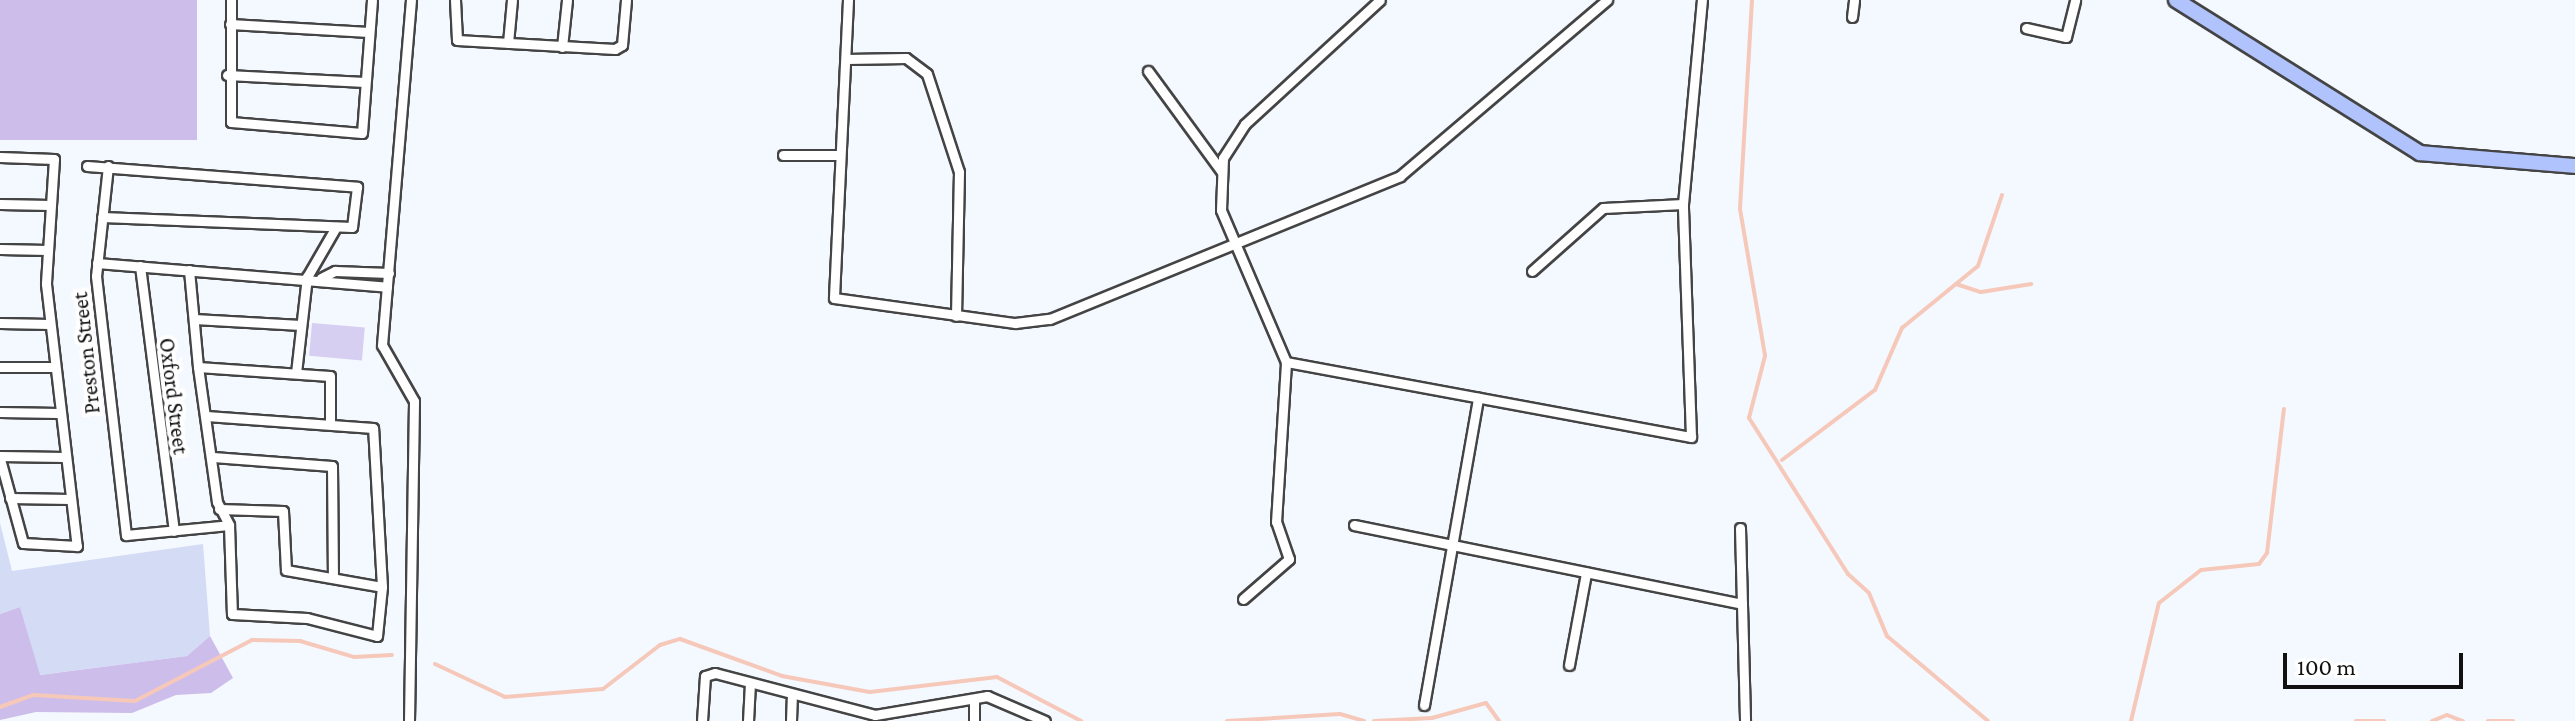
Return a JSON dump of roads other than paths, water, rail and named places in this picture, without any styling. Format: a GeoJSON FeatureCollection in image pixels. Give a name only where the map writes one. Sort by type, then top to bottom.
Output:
{"type":"FeatureCollection","features":[{"type":"Feature","properties":{"kind":"street"},"geometry":{"type":"LineString","coordinates":[[231,0],[226,108],[235,124],[362,133],[372,0]]}},
{"type":"Feature","properties":{"kind":"street"},"geometry":{"type":"LineString","coordinates":[[409,721],[414,401],[383,354],[411,0]]}},
{"type":"Feature","properties":{"kind":"street"},"geometry":{"type":"LineString","coordinates":[[455,0],[454,39],[621,48],[626,0]]}},
{"type":"Feature","properties":{"kind":"street"},"geometry":{"type":"LineString","coordinates":[[508,43],[512,0]]}},
{"type":"Feature","properties":{"kind":"street"},"geometry":{"type":"LineString","coordinates":[[562,47],[567,0]]}},
{"type":"Feature","properties":{"kind":"street"},"geometry":{"type":"LineString","coordinates":[[848,0],[834,298],[956,316],[1050,319],[1235,247],[1400,176],[1437,152],[1607,0]]}},
{"type":"Feature","properties":{"kind":"street"},"geometry":{"type":"LineString","coordinates":[[1243,599],[1289,559],[1276,522],[1286,362],[1221,210],[1222,172],[1245,124],[1380,0]]}},
{"type":"Feature","properties":{"kind":"street"},"geometry":{"type":"LineString","coordinates":[[1286,362],[1691,437],[1683,204],[1702,0]]}},
{"type":"Feature","properties":{"kind":"street"},"geometry":{"type":"LineString","coordinates":[[1852,17],[1854,0]]}},
{"type":"Feature","properties":{"kind":"street"},"geometry":{"type":"LineString","coordinates":[[2026,28],[2066,37],[2075,0]]}},
{"type":"Feature","properties":{"kind":"street"},"geometry":{"type":"LineString","coordinates":[[2176,0],[2420,153],[2575,166]]}},
{"type":"Feature","properties":{"kind":"street"},"geometry":{"type":"LineString","coordinates":[[230,24],[369,32]]}},
{"type":"Feature","properties":{"kind":"street"},"geometry":{"type":"LineString","coordinates":[[846,59],[906,58],[927,74],[959,172],[956,316]]}},
{"type":"Feature","properties":{"kind":"street"},"geometry":{"type":"LineString","coordinates":[[1148,71],[1222,172]]}},
{"type":"Feature","properties":{"kind":"street"},"geometry":{"type":"LineString","coordinates":[[227,75],[365,82]]}},
{"type":"Feature","properties":{"kind":"street"},"geometry":{"type":"LineString","coordinates":[[783,155],[840,155]]}},
{"type":"Feature","properties":{"kind":"street"},"geometry":{"type":"LineString","coordinates":[[0,157],[54,159],[47,250],[49,324],[77,546],[23,543],[0,457],[64,457]]}},
{"type":"Feature","properties":{"kind":"street"},"geometry":{"type":"LineString","coordinates":[[87,166],[354,182],[356,221],[336,227],[102,217]]}},
{"type":"Feature","properties":{"kind":"street","name":"Preston Street"},"geometry":{"type":"LineString","coordinates":[[108,166],[97,263],[126,535],[174,531]]}},
{"type":"Feature","properties":{"kind":"street"},"geometry":{"type":"LineString","coordinates":[[0,204],[50,205]]}},
{"type":"Feature","properties":{"kind":"street"},"geometry":{"type":"LineString","coordinates":[[1532,271],[1603,208],[1683,204]]}},
{"type":"Feature","properties":{"kind":"street"},"geometry":{"type":"LineString","coordinates":[[296,373],[307,277],[336,227]]}},
{"type":"Feature","properties":{"kind":"street"},"geometry":{"type":"LineString","coordinates":[[0,249],[47,250]]}},
{"type":"Feature","properties":{"kind":"street"},"geometry":{"type":"LineString","coordinates":[[97,263],[321,278],[387,287]]}},
{"type":"Feature","properties":{"kind":"street","name":"Oxford Street"},"geometry":{"type":"LineString","coordinates":[[140,266],[174,531]]}},
{"type":"Feature","properties":{"kind":"street"},"geometry":{"type":"LineString","coordinates":[[189,270],[198,367],[219,509],[229,525],[232,614],[307,618],[374,638],[382,587],[375,432],[330,422],[206,416]]}},
{"type":"Feature","properties":{"kind":"street"},"geometry":{"type":"LineString","coordinates":[[321,278],[335,271],[389,273]]}},
{"type":"Feature","properties":{"kind":"street"},"geometry":{"type":"LineString","coordinates":[[194,319],[301,325]]}},
{"type":"Feature","properties":{"kind":"street"},"geometry":{"type":"LineString","coordinates":[[0,323],[49,324]]}},
{"type":"Feature","properties":{"kind":"street"},"geometry":{"type":"LineString","coordinates":[[0,367],[53,367]]}},
{"type":"Feature","properties":{"kind":"street"},"geometry":{"type":"LineString","coordinates":[[198,367],[334,378],[330,422]]}},
{"type":"Feature","properties":{"kind":"street"},"geometry":{"type":"LineString","coordinates":[[1424,705],[1478,398]]}},
{"type":"Feature","properties":{"kind":"street"},"geometry":{"type":"LineString","coordinates":[[0,412],[58,413]]}},
{"type":"Feature","properties":{"kind":"street"},"geometry":{"type":"LineString","coordinates":[[213,457],[332,466],[333,575]]}},
{"type":"Feature","properties":{"kind":"street"},"geometry":{"type":"LineString","coordinates":[[10,498],[70,499]]}},
{"type":"Feature","properties":{"kind":"street"},"geometry":{"type":"LineString","coordinates":[[219,509],[283,511],[286,570],[333,575],[382,587]]}},
{"type":"Feature","properties":{"kind":"street"},"geometry":{"type":"LineString","coordinates":[[174,531],[229,525]]}},
{"type":"Feature","properties":{"kind":"street"},"geometry":{"type":"LineString","coordinates":[[1354,525],[1742,604]]}},
{"type":"Feature","properties":{"kind":"street"},"geometry":{"type":"LineString","coordinates":[[1740,528],[1745,721]]}},
{"type":"Feature","properties":{"kind":"street"},"geometry":{"type":"LineString","coordinates":[[1569,665],[1586,573]]}},
{"type":"Feature","properties":{"kind":"street"},"geometry":{"type":"LineString","coordinates":[[702,721],[705,676],[750,684],[792,698],[882,718],[974,700],[1022,707],[1045,721]]}},
{"type":"Feature","properties":{"kind":"street"},"geometry":{"type":"LineString","coordinates":[[748,721],[750,684]]}},
{"type":"Feature","properties":{"kind":"street"},"geometry":{"type":"LineString","coordinates":[[791,721],[792,698]]}},
{"type":"Feature","properties":{"kind":"street"},"geometry":{"type":"LineString","coordinates":[[974,700],[974,721]]}},
{"type":"Feature","properties":{"kind":"street"},"geometry":{"type":"LineString","coordinates":[[836,707],[836,721]]}},
{"type":"Feature","properties":{"kind":"street"},"geometry":{"type":"LineString","coordinates":[[1021,721],[1022,707]]}},
{"type":"Feature","properties":{"kind":"street"},"geometry":{"type":"LineString","coordinates":[[927,721],[928,708]]}},
{"type":"Feature","properties":{"kind":"waterway"},"geometry":{"type":"LineString","coordinates":[[1752,0],[1740,209],[1765,356],[1749,418],[1848,574],[1869,593],[1887,636],[1988,721]]}},
{"type":"Feature","properties":{"kind":"waterway"},"geometry":{"type":"LineString","coordinates":[[1782,460],[1875,390],[1902,328],[1978,266],[2002,195]]}},
{"type":"Feature","properties":{"kind":"waterway"},"geometry":{"type":"LineString","coordinates":[[1956,284],[1981,292],[2031,284]]}},
{"type":"Feature","properties":{"kind":"waterway"},"geometry":{"type":"LineString","coordinates":[[2131,721],[2159,603],[2201,570],[2259,564],[2267,553],[2284,409]]}},
{"type":"Feature","properties":{"kind":"waterway"},"geometry":{"type":"LineString","coordinates":[[435,664],[505,697],[603,689],[660,645],[680,639],[782,676],[870,692],[997,677],[1081,721]]}},
{"type":"Feature","properties":{"kind":"waterway"},"geometry":{"type":"LineString","coordinates":[[0,707],[33,695],[135,701],[252,640],[300,641],[354,657],[392,655]]}},
{"type":"Feature","properties":{"kind":"waterway"},"geometry":{"type":"LineString","coordinates":[[1374,721],[1432,718],[1486,703],[1499,721]]}},
{"type":"Feature","properties":{"kind":"waterway"},"geometry":{"type":"LineString","coordinates":[[1227,721],[1340,714],[1364,721]]}},
{"type":"Feature","properties":{"kind":"waterway"},"geometry":{"type":"LineString","coordinates":[[2432,721],[2447,715],[2463,721]]}},
{"type":"Feature","properties":{"kind":"waterway"},"geometry":{"type":"LineString","coordinates":[[2356,721],[2384,721]]}},
{"type":"Feature","properties":{"kind":"waterway"},"geometry":{"type":"LineString","coordinates":[[2488,721],[2513,721]]}}]}
